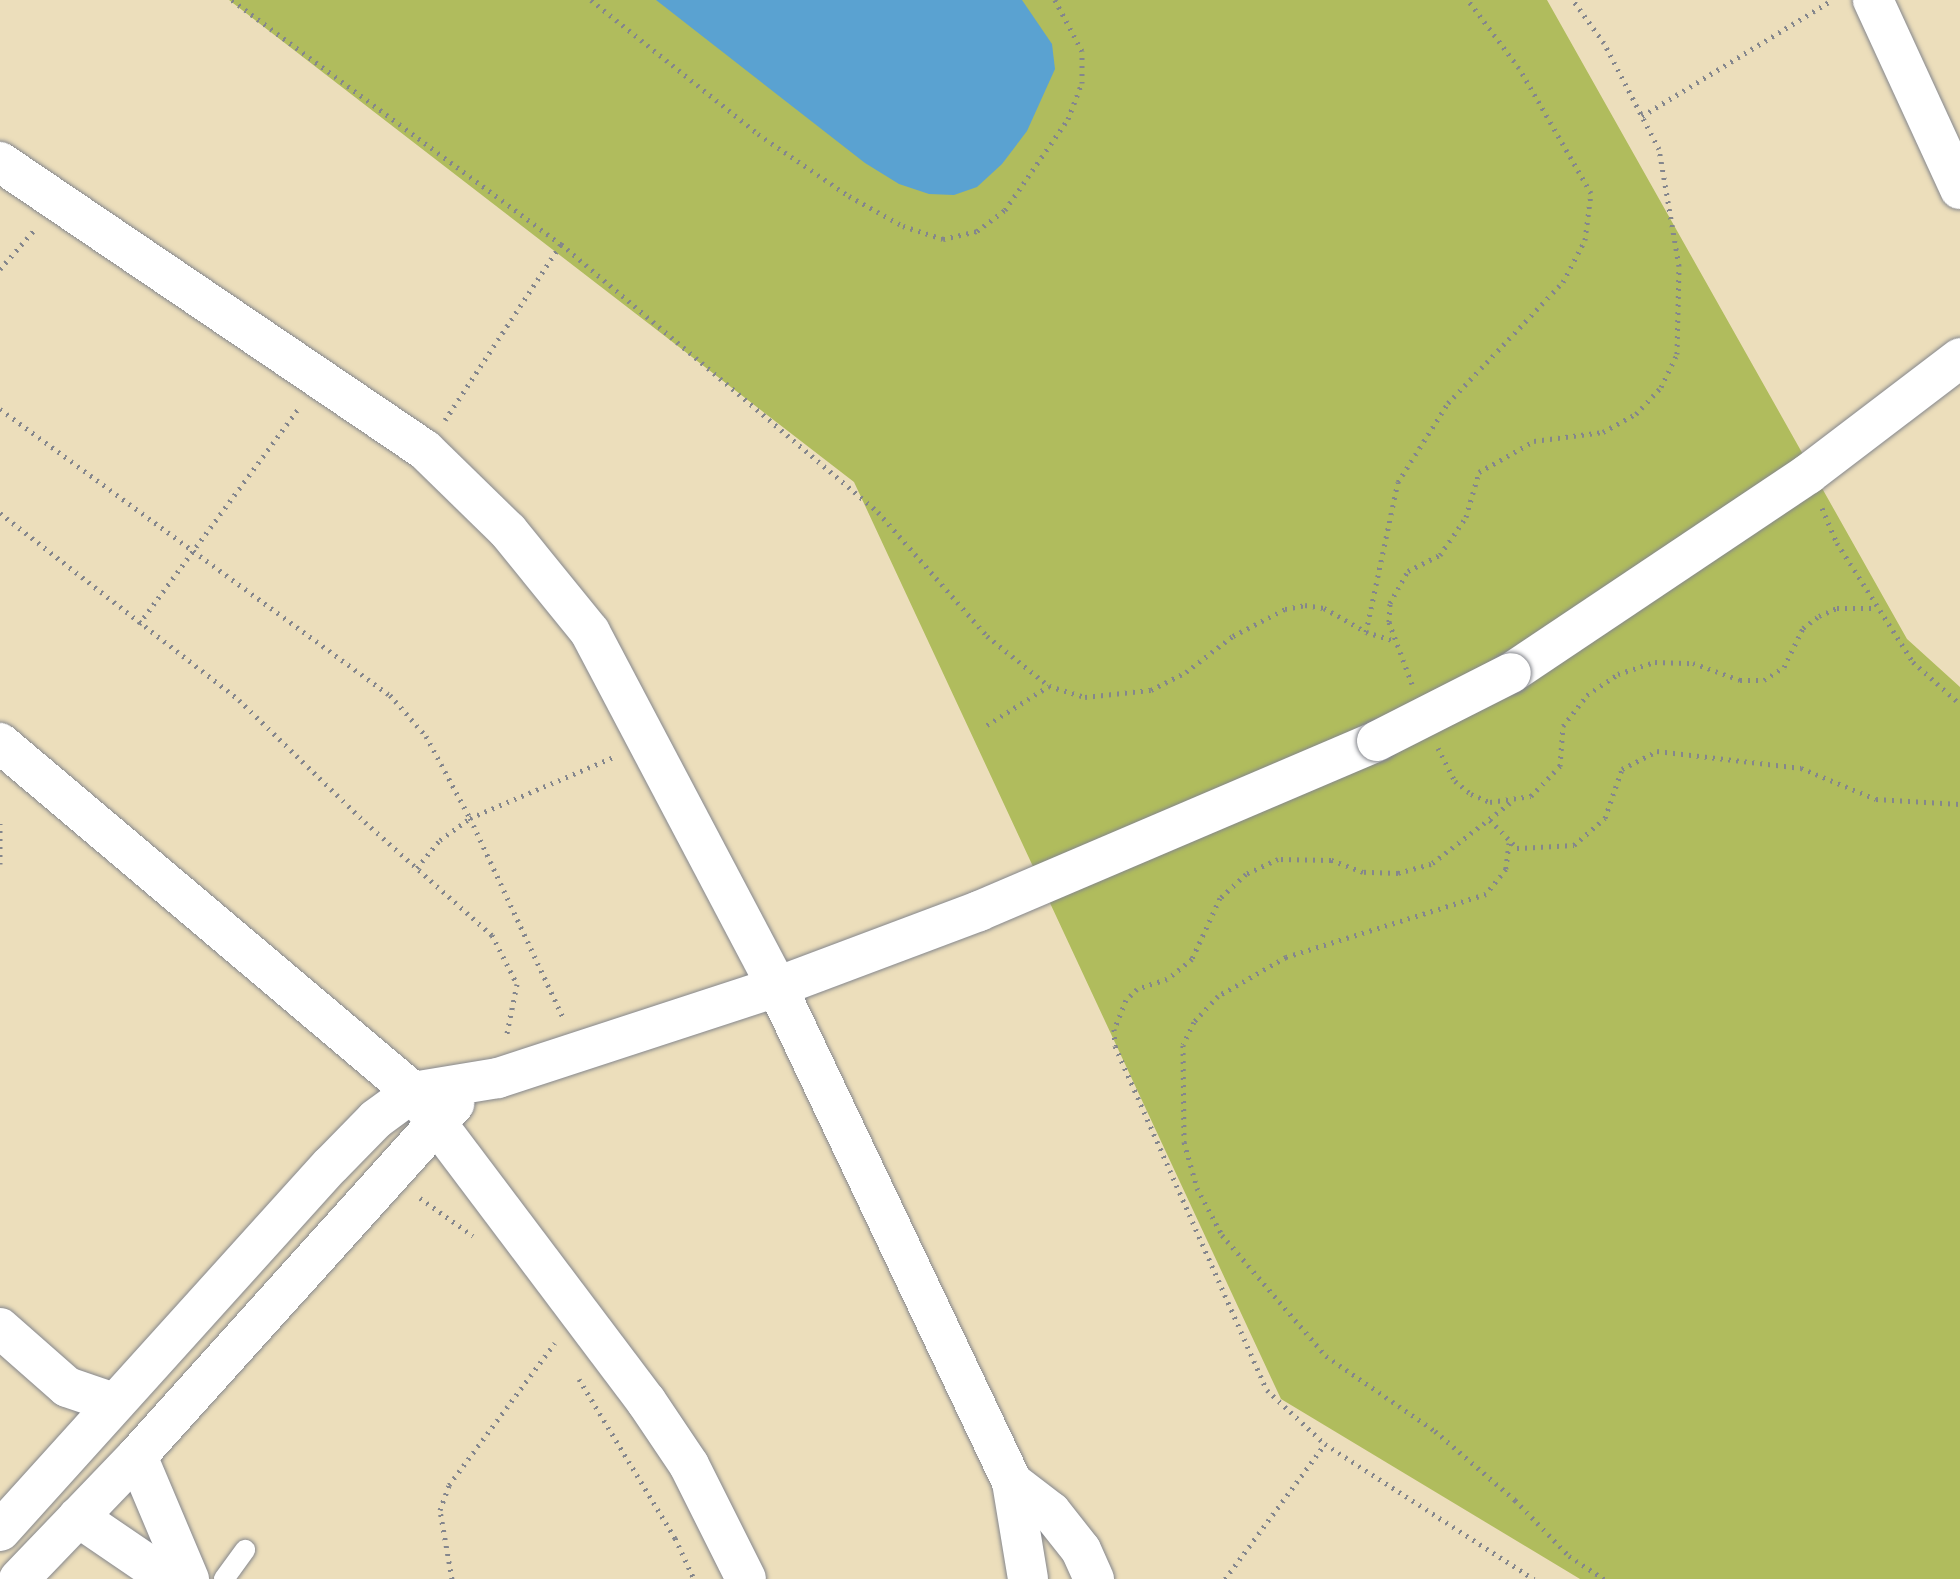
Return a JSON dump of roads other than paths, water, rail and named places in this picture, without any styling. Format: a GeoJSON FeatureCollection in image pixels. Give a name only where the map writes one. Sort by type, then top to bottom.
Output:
{"type":"FeatureCollection","features":[{"type":"Feature","properties":{"kind":"street"},"geometry":{"type":"LineString","coordinates":[[1873,0],[1960,189]]}},
{"type":"Feature","properties":{"kind":"street"},"geometry":{"type":"LineString","coordinates":[[0,162],[56,204],[317,382],[425,450],[508,531],[590,632],[777,987],[1012,1482],[1028,1579]]}},
{"type":"Feature","properties":{"kind":"street"},"geometry":{"type":"LineString","coordinates":[[0,1531],[331,1165],[376,1119],[413,1092],[483,1083],[580,1054],[777,987],[994,905],[1377,741],[1511,673],[1808,474],[1960,358]]}},
{"type":"Feature","properties":{"kind":"street"},"geometry":{"type":"LineString","coordinates":[[0,743],[413,1092],[646,1401],[689,1465],[746,1579]]}},
{"type":"Feature","properties":{"kind":"street"},"geometry":{"type":"LineString","coordinates":[[19,1579],[137,1456],[373,1190],[438,1123],[483,1083]]}},
{"type":"Feature","properties":{"kind":"street"},"geometry":{"type":"LineString","coordinates":[[331,1165],[373,1190]]}},
{"type":"Feature","properties":{"kind":"street"},"geometry":{"type":"LineString","coordinates":[[185,1324],[224,1358]]}},
{"type":"Feature","properties":{"kind":"street"},"geometry":{"type":"LineString","coordinates":[[0,1328],[67,1387],[114,1403]]}},
{"type":"Feature","properties":{"kind":"street"},"geometry":{"type":"LineString","coordinates":[[67,1387],[83,1439]]}},
{"type":"Feature","properties":{"kind":"street"},"geometry":{"type":"LineString","coordinates":[[137,1456],[189,1579]]}},
{"type":"Feature","properties":{"kind":"street"},"geometry":{"type":"LineString","coordinates":[[1012,1482],[1051,1512],[1081,1550],[1094,1579]]}},
{"type":"Feature","properties":{"kind":"street"},"geometry":{"type":"LineString","coordinates":[[78,1517],[169,1579]]}},
{"type":"Feature","properties":{"kind":"lane"},"geometry":{"type":"LineString","coordinates":[[224,1579],[245,1550]]}},
{"type":"Feature","properties":{"kind":"water"},"geometry":{"type":"Polygon","coordinates":[[[656,0],[1022,0],[1052,44],[1055,69],[1027,131],[1002,164],[977,187],[954,195],[929,194],[899,184],[865,163],[656,0]]]}}]}
